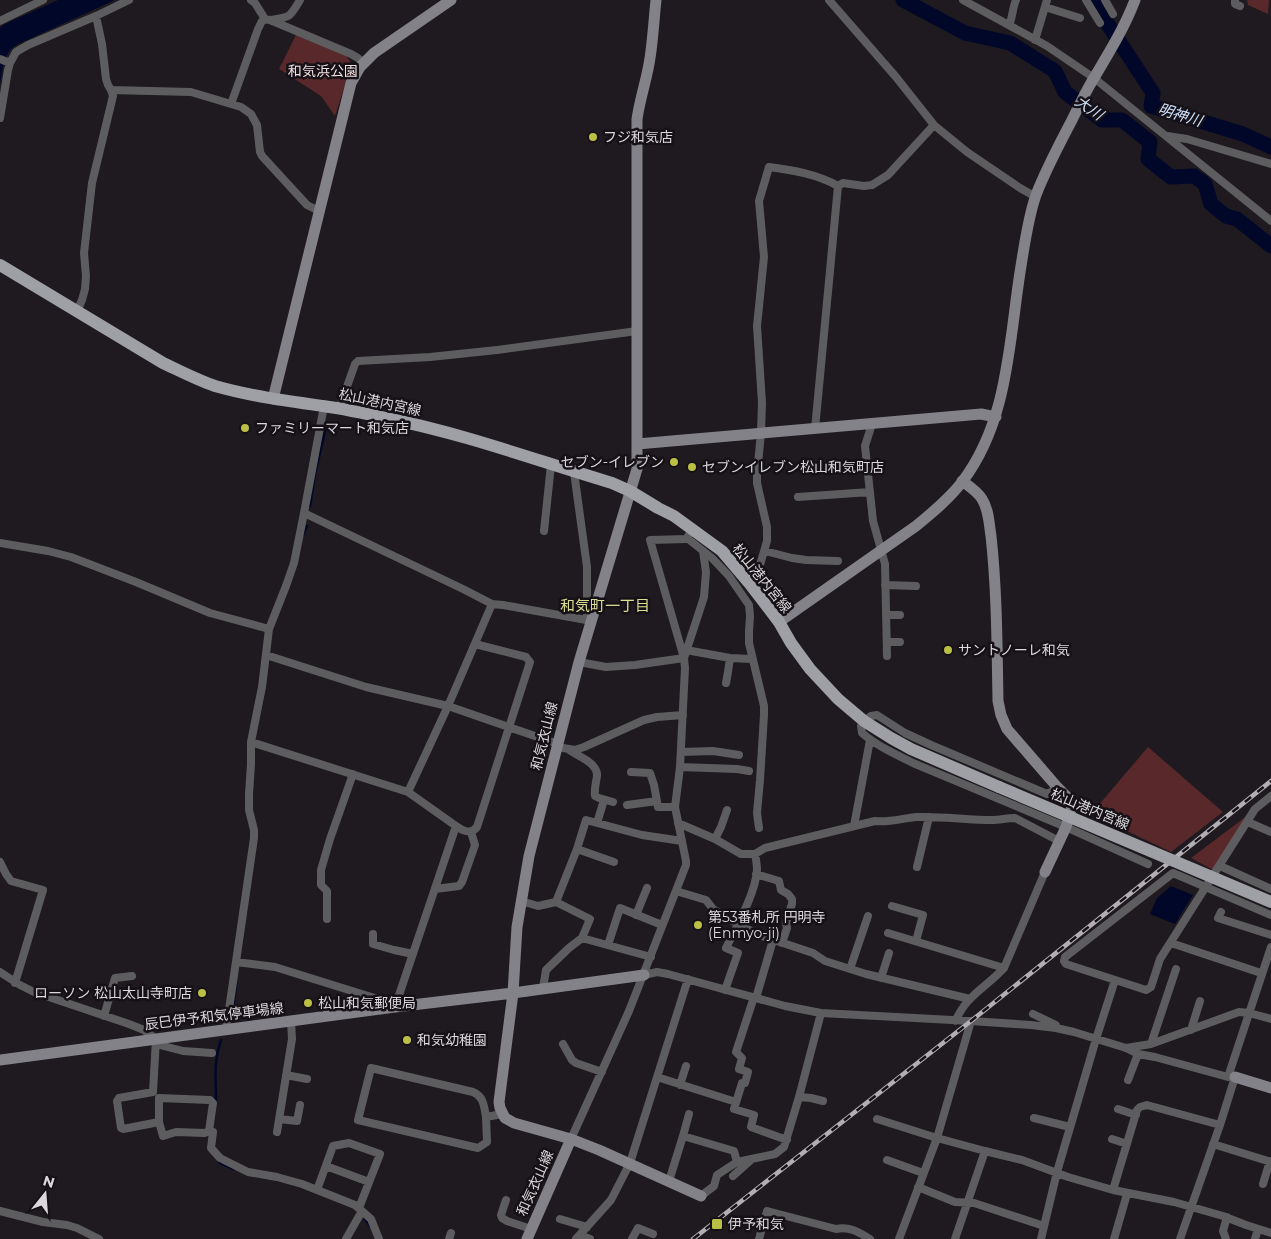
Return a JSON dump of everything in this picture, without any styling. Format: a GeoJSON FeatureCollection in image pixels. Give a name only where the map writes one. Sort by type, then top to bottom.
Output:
{"type":"FeatureCollection","features":[{"type":"Feature","properties":{"kind":"main road","name":"松山港内宮線"},"geometry":{"type":"LineString","coordinates":[[0,265],[163,363],[214,385],[244,394],[324,406],[450,433],[612,483],[630,491],[674,516],[690,533],[722,551],[779,622],[791,643],[810,669],[838,699],[864,721],[911,749],[1271,902]]}},
{"type":"Feature","properties":{"kind":"street"},"geometry":{"type":"LineString","coordinates":[[0,20],[43,0]]}},
{"type":"Feature","properties":{"kind":"street"},"geometry":{"type":"LineString","coordinates":[[0,118],[5,61],[28,45],[129,0]]}},
{"type":"Feature","properties":{"kind":"street"},"geometry":{"type":"LineString","coordinates":[[251,0],[267,20],[351,54],[363,63]]}},
{"type":"Feature","properties":{"kind":"street"},"geometry":{"type":"LineString","coordinates":[[292,29],[290,25],[291,15],[300,0]]}},
{"type":"Feature","properties":{"kind":"street"},"geometry":{"type":"LineString","coordinates":[[273,399],[351,83],[355,74],[374,53],[451,0]]}},
{"type":"Feature","properties":{"kind":"street","name":"和気衣山線"},"geometry":{"type":"LineString","coordinates":[[513,993],[517,927],[529,856],[560,747],[589,620],[637,469],[637,119],[648,72],[656,0]]}},
{"type":"Feature","properties":{"kind":"street"},"geometry":{"type":"LineString","coordinates":[[829,0],[896,77],[934,125],[967,152],[1036,197]]}},
{"type":"Feature","properties":{"kind":"street"},"geometry":{"type":"LineString","coordinates":[[962,0],[1047,46],[1092,82],[1167,136],[1216,178],[1271,221]]}},
{"type":"Feature","properties":{"kind":"street"},"geometry":{"type":"LineString","coordinates":[[1008,25],[1012,19],[1016,0]]}},
{"type":"Feature","properties":{"kind":"street"},"geometry":{"type":"LineString","coordinates":[[1086,0],[1100,23]]}},
{"type":"Feature","properties":{"kind":"street"},"geometry":{"type":"LineString","coordinates":[[1105,0],[1113,14]]}},
{"type":"Feature","properties":{"kind":"street"},"geometry":{"type":"LineString","coordinates":[[779,622],[932,513],[962,481],[976,460],[996,417],[1004,379],[1026,238],[1036,197],[1050,163],[1136,0]]}},
{"type":"Feature","properties":{"kind":"street"},"geometry":{"type":"LineString","coordinates":[[1036,40],[1046,3],[1080,18]]}},
{"type":"Feature","properties":{"kind":"street"},"geometry":{"type":"LineString","coordinates":[[231,104],[262,21],[291,15]]}},
{"type":"Feature","properties":{"kind":"street"},"geometry":{"type":"LineString","coordinates":[[77,311],[85,289],[84,253],[92,183],[112,103],[112,90],[106,79],[102,44],[96,16]]}},
{"type":"Feature","properties":{"kind":"street"},"geometry":{"type":"LineString","coordinates":[[112,90],[191,92],[241,107],[251,114],[257,125],[262,156],[307,205],[319,211]]}},
{"type":"Feature","properties":{"kind":"street"},"geometry":{"type":"LineString","coordinates":[[838,186],[843,183],[864,186],[872,185],[888,175],[934,125]]}},
{"type":"Feature","properties":{"kind":"street"},"geometry":{"type":"LineString","coordinates":[[1167,136],[1187,139],[1271,164]]}},
{"type":"Feature","properties":{"kind":"street"},"geometry":{"type":"LineString","coordinates":[[740,572],[760,565],[767,541],[767,527],[757,483],[762,403],[757,326],[764,257],[759,201],[769,167],[796,171],[829,181],[838,186]]}},
{"type":"Feature","properties":{"kind":"street"},"geometry":{"type":"LineString","coordinates":[[815,429],[838,186]]}},
{"type":"Feature","properties":{"kind":"street"},"geometry":{"type":"LineString","coordinates":[[339,409],[355,364],[358,361],[430,357],[497,350],[637,331]]}},
{"type":"Feature","properties":{"kind":"street"},"geometry":{"type":"LineString","coordinates":[[226,1030],[254,838],[249,810],[251,742],[259,705],[269,629],[294,563],[324,406]]}},
{"type":"Feature","properties":{"kind":"street"},"geometry":{"type":"LineString","coordinates":[[637,444],[981,414],[996,417]]}},
{"type":"Feature","properties":{"kind":"street"},"geometry":{"type":"LineString","coordinates":[[872,424],[865,446],[873,521],[885,564],[887,656]]}},
{"type":"Feature","properties":{"kind":"street"},"geometry":{"type":"LineString","coordinates":[[544,531],[551,465]]}},
{"type":"Feature","properties":{"kind":"street"},"geometry":{"type":"LineString","coordinates":[[304,513],[492,604],[589,620],[587,567],[574,472]]}},
{"type":"Feature","properties":{"kind":"street"},"geometry":{"type":"LineString","coordinates":[[955,1021],[962,1008],[970,999],[1004,968],[1066,827],[1072,807],[1070,800],[1006,729],[1001,715],[998,701],[993,559],[987,511],[982,499],[962,481]]}},
{"type":"Feature","properties":{"kind":"street"},"geometry":{"type":"LineString","coordinates":[[798,497],[870,492]]}},
{"type":"Feature","properties":{"kind":"street"},"geometry":{"type":"LineString","coordinates":[[571,1139],[644,974],[686,865],[675,807],[681,752],[685,654],[650,540],[686,539],[690,533],[703,551],[729,576],[749,605],[749,643],[764,706],[757,813],[759,828]]}},
{"type":"Feature","properties":{"kind":"street"},"geometry":{"type":"LineString","coordinates":[[0,543],[48,551],[71,558],[136,582],[210,613],[269,629]]}},
{"type":"Feature","properties":{"kind":"street"},"geometry":{"type":"LineString","coordinates":[[765,550],[799,559],[838,561]]}},
{"type":"Feature","properties":{"kind":"street"},"geometry":{"type":"LineString","coordinates":[[685,654],[704,597],[706,572],[703,551]]}},
{"type":"Feature","properties":{"kind":"street"},"geometry":{"type":"LineString","coordinates":[[885,584],[916,586]]}},
{"type":"Feature","properties":{"kind":"street"},"geometry":{"type":"LineString","coordinates":[[408,792],[492,604]]}},
{"type":"Feature","properties":{"kind":"street"},"geometry":{"type":"LineString","coordinates":[[886,615],[900,615]]}},
{"type":"Feature","properties":{"kind":"street"},"geometry":{"type":"LineString","coordinates":[[887,642],[900,642]]}},
{"type":"Feature","properties":{"kind":"street"},"geometry":{"type":"LineString","coordinates":[[251,742],[408,792],[456,826],[471,832],[477,826],[530,662],[526,657],[475,644]]}},
{"type":"Feature","properties":{"kind":"street"},"geometry":{"type":"LineString","coordinates":[[579,662],[606,667],[635,665],[685,654],[752,659]]}},
{"type":"Feature","properties":{"kind":"street"},"geometry":{"type":"LineString","coordinates":[[266,655],[366,687],[448,706],[560,747],[590,762],[598,773],[594,792],[595,796],[613,802]]}},
{"type":"Feature","properties":{"kind":"street"},"geometry":{"type":"LineString","coordinates":[[726,683],[730,658]]}},
{"type":"Feature","properties":{"kind":"street"},"geometry":{"type":"LineString","coordinates":[[560,747],[575,750],[644,720],[682,715]]}},
{"type":"Feature","properties":{"kind":"street"},"geometry":{"type":"LineString","coordinates":[[1058,788],[1047,794],[905,733],[877,715],[871,716],[864,721],[862,726],[862,733],[890,752],[1148,864]]}},
{"type":"Feature","properties":{"kind":"street"},"geometry":{"type":"LineString","coordinates":[[854,826],[870,740]]}},
{"type":"Feature","properties":{"kind":"street"},"geometry":{"type":"LineString","coordinates":[[681,752],[713,751],[739,755]]}},
{"type":"Feature","properties":{"kind":"street"},"geometry":{"type":"LineString","coordinates":[[680,767],[749,771]]}},
{"type":"Feature","properties":{"kind":"street"},"geometry":{"type":"LineString","coordinates":[[631,772],[650,774],[658,807],[675,807]]}},
{"type":"Feature","properties":{"kind":"street"},"geometry":{"type":"LineString","coordinates":[[327,918],[327,891],[322,885],[321,870],[330,839],[354,774]]}},
{"type":"Feature","properties":{"kind":"street"},"geometry":{"type":"LineString","coordinates":[[1271,796],[1255,810],[1248,822],[1206,887],[1171,943],[1160,959],[1150,987],[1146,990],[1066,964],[1064,961],[1065,957],[1173,873],[1206,887],[1271,914]]}},
{"type":"Feature","properties":{"kind":"street"},"geometry":{"type":"LineString","coordinates":[[597,823],[604,800]]}},
{"type":"Feature","properties":{"kind":"street"},"geometry":{"type":"LineString","coordinates":[[627,804],[657,801]]}},
{"type":"Feature","properties":{"kind":"street"},"geometry":{"type":"LineString","coordinates":[[715,839],[727,810]]}},
{"type":"Feature","properties":{"kind":"street"},"geometry":{"type":"LineString","coordinates":[[917,867],[929,816]]}},
{"type":"Feature","properties":{"kind":"street"},"geometry":{"type":"LineString","coordinates":[[678,823],[715,839],[741,854],[755,854],[765,848],[875,821],[882,822],[929,816],[994,820],[1015,818],[1059,841]]}},
{"type":"Feature","properties":{"kind":"street"},"geometry":{"type":"LineString","coordinates":[[556,902],[577,849],[586,820],[642,835],[682,841]]}},
{"type":"Feature","properties":{"kind":"street"},"geometry":{"type":"LineString","coordinates":[[1248,822],[1271,832]]}},
{"type":"Feature","properties":{"kind":"street"},"geometry":{"type":"LineString","coordinates":[[236,962],[275,967],[381,1000],[396,1007],[456,826]]}},
{"type":"Feature","properties":{"kind":"street"},"geometry":{"type":"LineString","coordinates":[[435,889],[459,886],[462,882],[476,845],[471,832]]}},
{"type":"Feature","properties":{"kind":"street"},"geometry":{"type":"LineString","coordinates":[[577,849],[614,862]]}},
{"type":"Feature","properties":{"kind":"street"},"geometry":{"type":"LineString","coordinates":[[725,990],[738,953],[726,948],[752,888],[757,869],[755,854]]}},
{"type":"Feature","properties":{"kind":"street"},"geometry":{"type":"LineString","coordinates":[[0,862],[11,881],[43,890],[15,983]]}},
{"type":"Feature","properties":{"kind":"street"},"geometry":{"type":"LineString","coordinates":[[1220,866],[1271,889]]}},
{"type":"Feature","properties":{"kind":"street"},"geometry":{"type":"LineString","coordinates":[[756,874],[779,880],[781,890],[792,899],[786,923],[787,928],[782,943]]}},
{"type":"Feature","properties":{"kind":"street"},"geometry":{"type":"LineString","coordinates":[[636,915],[647,888]]}},
{"type":"Feature","properties":{"kind":"street"},"geometry":{"type":"LineString","coordinates":[[676,891],[706,900],[713,909],[759,935],[813,954],[825,961],[881,978],[970,999]]}},
{"type":"Feature","properties":{"kind":"street"},"geometry":{"type":"LineString","coordinates":[[521,901],[538,906],[556,902],[590,919],[582,938],[546,970],[543,988]]}},
{"type":"Feature","properties":{"kind":"street"},"geometry":{"type":"LineString","coordinates":[[892,906],[923,915],[916,941]]}},
{"type":"Feature","properties":{"kind":"street"},"geometry":{"type":"LineString","coordinates":[[608,945],[620,908],[662,925]]}},
{"type":"Feature","properties":{"kind":"street"},"geometry":{"type":"LineString","coordinates":[[1220,912],[1218,918],[1271,935]]}},
{"type":"Feature","properties":{"kind":"street"},"geometry":{"type":"LineString","coordinates":[[850,969],[868,916]]}},
{"type":"Feature","properties":{"kind":"street"},"geometry":{"type":"LineString","coordinates":[[888,933],[1004,968]]}},
{"type":"Feature","properties":{"kind":"street"},"geometry":{"type":"LineString","coordinates":[[373,934],[373,944],[413,954]]}},
{"type":"Feature","properties":{"kind":"street"},"geometry":{"type":"LineString","coordinates":[[582,938],[651,957]]}},
{"type":"Feature","properties":{"kind":"street"},"geometry":{"type":"LineString","coordinates":[[773,940],[736,1052],[742,1058],[739,1069],[748,1072],[745,1082],[742,1083],[734,1109],[754,1115],[751,1127],[786,1140]]}},
{"type":"Feature","properties":{"kind":"street"},"geometry":{"type":"LineString","coordinates":[[1171,943],[1261,973]]}},
{"type":"Feature","properties":{"kind":"street"},"geometry":{"type":"LineString","coordinates":[[1180,1239],[1220,1126],[1231,1077],[1249,1013],[1271,947]]}},
{"type":"Feature","properties":{"kind":"street"},"geometry":{"type":"LineString","coordinates":[[881,978],[889,953]]}},
{"type":"Feature","properties":{"kind":"street"},"geometry":{"type":"LineString","coordinates":[[1151,1044],[1176,969]]}},
{"type":"Feature","properties":{"kind":"street"},"geometry":{"type":"LineString","coordinates":[[0,972],[15,983],[34,992],[144,1030],[156,1042],[183,1051],[212,1053]]}},
{"type":"Feature","properties":{"kind":"street"},"geometry":{"type":"LineString","coordinates":[[644,974],[657,972],[785,1006],[821,1013],[970,1021],[1056,1028],[1126,1048],[1138,1054],[1156,1057],[1271,1088]]}},
{"type":"Feature","properties":{"kind":"street","name":"辰巳伊予和気停車場線"},"geometry":{"type":"LineString","coordinates":[[0,1060],[156,1042],[226,1030],[644,974]]}},
{"type":"Feature","properties":{"kind":"street"},"geometry":{"type":"LineString","coordinates":[[104,1016],[115,978],[132,976]]}},
{"type":"Feature","properties":{"kind":"street"},"geometry":{"type":"LineString","coordinates":[[578,1237],[611,1200],[630,1163],[688,980]]}},
{"type":"Feature","properties":{"kind":"street"},"geometry":{"type":"LineString","coordinates":[[1041,1239],[1057,1172],[1115,980]]}},
{"type":"Feature","properties":{"kind":"street"},"geometry":{"type":"LineString","coordinates":[[513,993],[499,1102],[505,1118],[514,1123],[571,1139],[630,1163],[701,1196],[714,1186],[717,1175],[737,1162],[775,1154],[784,1147],[821,1013]]}},
{"type":"Feature","properties":{"kind":"street"},"geometry":{"type":"LineString","coordinates":[[1191,1030],[1200,1001]]}},
{"type":"Feature","properties":{"kind":"street"},"geometry":{"type":"LineString","coordinates":[[1126,1048],[1151,1044],[1239,1012],[1271,1019]]}},
{"type":"Feature","properties":{"kind":"street"},"geometry":{"type":"LineString","coordinates":[[1033,1014],[1056,1025],[1056,1028]]}},
{"type":"Feature","properties":{"kind":"street"},"geometry":{"type":"LineString","coordinates":[[899,1239],[937,1138],[970,1021]]}},
{"type":"Feature","properties":{"kind":"street"},"geometry":{"type":"LineString","coordinates":[[277,1132],[292,1039],[291,1022]]}},
{"type":"Feature","properties":{"kind":"street"},"geometry":{"type":"LineString","coordinates":[[156,1042],[156,1095],[159,1122],[163,1136],[176,1132],[205,1133],[209,1131]]}},
{"type":"Feature","properties":{"kind":"street"},"geometry":{"type":"LineString","coordinates":[[563,1044],[572,1060],[602,1072]]}},
{"type":"Feature","properties":{"kind":"street"},"geometry":{"type":"LineString","coordinates":[[1128,1080],[1138,1054]]}},
{"type":"Feature","properties":{"kind":"street"},"geometry":{"type":"LineString","coordinates":[[680,1085],[686,1066]]}},
{"type":"Feature","properties":{"kind":"street"},"geometry":{"type":"LineString","coordinates":[[371,1068],[479,1094],[484,1102],[486,1118],[487,1142],[478,1148],[358,1120],[371,1068]]}},
{"type":"Feature","properties":{"kind":"street"},"geometry":{"type":"LineString","coordinates":[[286,1075],[307,1079]]}},
{"type":"Feature","properties":{"kind":"street"},"geometry":{"type":"LineString","coordinates":[[657,1077],[736,1102]]}},
{"type":"Feature","properties":{"kind":"street"},"geometry":{"type":"LineString","coordinates":[[159,1122],[123,1129],[121,1128],[117,1101],[119,1098],[156,1095],[210,1100],[213,1103],[209,1131]]}},
{"type":"Feature","properties":{"kind":"street"},"geometry":{"type":"LineString","coordinates":[[799,1098],[824,1101]]}},
{"type":"Feature","properties":{"kind":"street"},"geometry":{"type":"LineString","coordinates":[[279,1118],[297,1121],[300,1105]]}},
{"type":"Feature","properties":{"kind":"street"},"geometry":{"type":"LineString","coordinates":[[1113,1190],[1137,1110],[1140,1107],[1147,1105],[1220,1126]]}},
{"type":"Feature","properties":{"kind":"street"},"geometry":{"type":"LineString","coordinates":[[1118,1109],[1136,1114]]}},
{"type":"Feature","properties":{"kind":"street"},"geometry":{"type":"LineString","coordinates":[[486,1118],[502,1114]]}},
{"type":"Feature","properties":{"kind":"street"},"geometry":{"type":"LineString","coordinates":[[669,1181],[689,1114]]}},
{"type":"Feature","properties":{"kind":"street"},"geometry":{"type":"LineString","coordinates":[[1034,1118],[1070,1127]]}},
{"type":"Feature","properties":{"kind":"street"},"geometry":{"type":"LineString","coordinates":[[877,1119],[937,1138],[1022,1160],[1068,1177],[1113,1190],[1191,1207],[1271,1232]]}},
{"type":"Feature","properties":{"kind":"street"},"geometry":{"type":"LineString","coordinates":[[209,1131],[213,1132],[211,1148],[220,1158],[248,1172],[280,1177],[351,1203],[371,1219],[379,1239]]}},
{"type":"Feature","properties":{"kind":"street"},"geometry":{"type":"LineString","coordinates":[[683,1136],[734,1151],[737,1162]]}},
{"type":"Feature","properties":{"kind":"street","name":"和気衣山線"},"geometry":{"type":"LineString","coordinates":[[529,1234],[571,1139]]}},
{"type":"Feature","properties":{"kind":"street"},"geometry":{"type":"LineString","coordinates":[[1112,1139],[1127,1144]]}},
{"type":"Feature","properties":{"kind":"street"},"geometry":{"type":"LineString","coordinates":[[317,1190],[333,1146],[350,1143],[380,1154],[360,1209],[346,1239]]}},
{"type":"Feature","properties":{"kind":"street"},"geometry":{"type":"LineString","coordinates":[[1213,1144],[1270,1161],[1263,1184]]}},
{"type":"Feature","properties":{"kind":"street"},"geometry":{"type":"LineString","coordinates":[[955,1239],[985,1151]]}},
{"type":"Feature","properties":{"kind":"street"},"geometry":{"type":"LineString","coordinates":[[733,1176],[752,1159]]}},
{"type":"Feature","properties":{"kind":"street"},"geometry":{"type":"LineString","coordinates":[[887,1160],[923,1173]]}},
{"type":"Feature","properties":{"kind":"street"},"geometry":{"type":"LineString","coordinates":[[326,1166],[369,1182]]}},
{"type":"Feature","properties":{"kind":"street"},"geometry":{"type":"LineString","coordinates":[[918,1188],[955,1202],[974,1203],[1044,1226]]}},
{"type":"Feature","properties":{"kind":"street"},"geometry":{"type":"LineString","coordinates":[[1114,1239],[1127,1194]]}},
{"type":"Feature","properties":{"kind":"street"},"geometry":{"type":"LineString","coordinates":[[506,1200],[502,1218],[529,1234]]}},
{"type":"Feature","properties":{"kind":"street"},"geometry":{"type":"LineString","coordinates":[[0,1211],[77,1228],[99,1239]]}},
{"type":"Feature","properties":{"kind":"street"},"geometry":{"type":"LineString","coordinates":[[759,1239],[767,1211],[836,1229],[853,1230],[870,1239]]}},
{"type":"Feature","properties":{"kind":"street"},"geometry":{"type":"LineString","coordinates":[[1226,1239],[1223,1231],[1227,1217]]}},
{"type":"Feature","properties":{"kind":"street"},"geometry":{"type":"LineString","coordinates":[[560,1219],[587,1227]]}},
{"type":"Feature","properties":{"kind":"street"},"geometry":{"type":"LineString","coordinates":[[632,1239],[638,1228],[653,1234]]}},
{"type":"Feature","properties":{"kind":"street"},"geometry":{"type":"LineString","coordinates":[[834,1239],[836,1229]]}},
{"type":"Feature","properties":{"kind":"street"},"geometry":{"type":"LineString","coordinates":[[1255,1239],[1258,1229]]}},
{"type":"Feature","properties":{"kind":"street"},"geometry":{"type":"LineString","coordinates":[[578,1237],[590,1239]]}},
{"type":"Feature","properties":{"kind":"green space"},"geometry":{"type":"Polygon","coordinates":[[[1247,0],[1269,0],[1268,14],[1248,5],[1247,0]]]}},
{"type":"Feature","properties":{"kind":"green space","name":"和気浜公園"},"geometry":{"type":"Polygon","coordinates":[[[296,35],[346,56],[350,61],[351,66],[335,116],[321,96],[279,69],[296,35]]]}},
{"type":"Feature","properties":{"kind":"green space"},"geometry":{"type":"Polygon","coordinates":[[[1148,747],[1223,812],[1171,852],[1091,814],[1148,747]]]}},
{"type":"Feature","properties":{"kind":"green space"},"geometry":{"type":"Polygon","coordinates":[[[1252,812],[1215,871],[1191,858],[1252,812]]]}},
{"type":"Feature","properties":{"kind":"water"},"geometry":{"type":"Polygon","coordinates":[[[58,0],[115,0],[20,43],[13,48],[8,53],[5,61],[0,84],[0,28],[58,0]]]}},
{"type":"Feature","properties":{"kind":"water"},"geometry":{"type":"Polygon","coordinates":[[[1171,886],[1193,895],[1175,924],[1150,914],[1157,898],[1171,886]]]}},
{"type":"Feature","properties":{"kind":"waterway","name":"大川"},"geometry":{"type":"LineString","coordinates":[[903,0],[965,33],[1010,43],[1055,71],[1065,92],[1102,120],[1122,120],[1150,142],[1148,159],[1171,177],[1194,176],[1205,184],[1211,204],[1226,216],[1237,219],[1271,246]]}},
{"type":"Feature","properties":{"kind":"waterway","name":"明神川"},"geometry":{"type":"LineString","coordinates":[[1092,0],[1153,93],[1151,106],[1243,134],[1271,147]]}},
{"type":"Feature","properties":{"kind":"waterway"},"geometry":{"type":"LineString","coordinates":[[310,506],[315,474],[327,423]]}},
{"type":"Feature","properties":{"kind":"waterway"},"geometry":{"type":"LineString","coordinates":[[303,535],[307,526]]}},
{"type":"Feature","properties":{"kind":"waterway"},"geometry":{"type":"LineString","coordinates":[[233,1012],[236,984]]}},
{"type":"Feature","properties":{"kind":"waterway"},"geometry":{"type":"LineString","coordinates":[[216,1102],[216,1064],[221,1040]]}},
{"type":"Feature","properties":{"kind":"waterway"},"geometry":{"type":"LineString","coordinates":[[218,1160],[220,1163],[234,1169]]}},
{"type":"Feature","properties":{"kind":"waterway"},"geometry":{"type":"LineString","coordinates":[[363,1216],[370,1226]]}},
{"type":"Feature","properties":{"kind":"railway"},"geometry":{"type":"LineString","coordinates":[[693,1239],[971,1021],[1271,781]]}},
{"type":"Feature","properties":{"kind":"place","name":"フジ和気店"},"geometry":{"type":"Point","coordinates":[593,137]}},
{"type":"Feature","properties":{"kind":"place","name":"ファミリーマート和気店"},"geometry":{"type":"Point","coordinates":[245,428]}},
{"type":"Feature","properties":{"kind":"place","name":"セブン-イレブン"},"geometry":{"type":"Point","coordinates":[674,462]}},
{"type":"Feature","properties":{"kind":"place","name":"セブンイレブン松山和気町店"},"geometry":{"type":"Point","coordinates":[692,467]}},
{"type":"Feature","properties":{"kind":"place","name":"サントノーレ和気"},"geometry":{"type":"Point","coordinates":[948,650]}},
{"type":"Feature","properties":{"kind":"place","name":"第53番札所 円明寺 (Enmyo-ji)"},"geometry":{"type":"Point","coordinates":[698,925]}},
{"type":"Feature","properties":{"kind":"place","name":"ローソン 松山太山寺町店"},"geometry":{"type":"Point","coordinates":[202,993]}},
{"type":"Feature","properties":{"kind":"place","name":"松山和気郵便局"},"geometry":{"type":"Point","coordinates":[308,1003]}},
{"type":"Feature","properties":{"kind":"place","name":"和気幼稚園"},"geometry":{"type":"Point","coordinates":[407,1040]}},
{"type":"Feature","properties":{"kind":"place","name":"伊予和気"},"geometry":{"type":"Point","coordinates":[717,1224]}},
{"type":"Feature","properties":{"kind":"district","name":"和気町一丁目"},"geometry":{"type":"Point","coordinates":[605,606]}}]}
